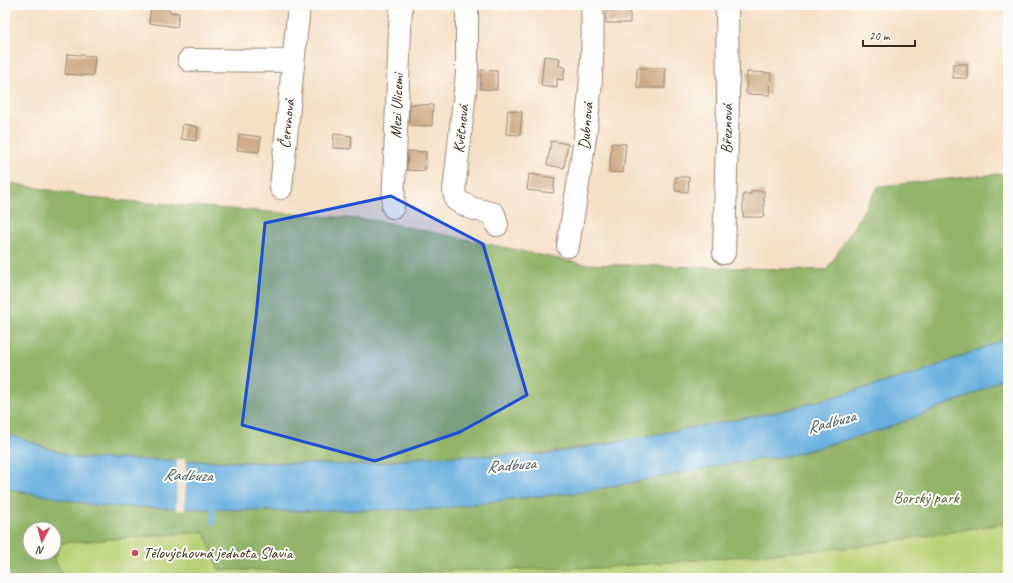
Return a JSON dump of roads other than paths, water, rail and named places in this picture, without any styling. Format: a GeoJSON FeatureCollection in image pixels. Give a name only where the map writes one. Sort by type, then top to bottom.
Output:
{"type":"FeatureCollection","features":[{"type":"Feature","properties":{"kind":"street","name":"Červnová"},"geometry":{"type":"LineString","coordinates":[[281,188],[299,5]]}},
{"type":"Feature","properties":{"kind":"street","name":"Mezi Ulicemi"},"geometry":{"type":"LineString","coordinates":[[393,207],[401,5]]}},
{"type":"Feature","properties":{"kind":"street","name":"Květnová"},"geometry":{"type":"LineString","coordinates":[[467,5],[467,73],[454,191],[456,200],[471,208],[494,214],[497,225]]}},
{"type":"Feature","properties":{"kind":"street","name":"Dubnová"},"geometry":{"type":"LineString","coordinates":[[568,246],[583,157],[594,42],[592,5]]}},
{"type":"Feature","properties":{"kind":"street","name":"Březnová"},"geometry":{"type":"LineString","coordinates":[[724,253],[728,99],[727,5]]}},
{"type":"Feature","properties":{"kind":"street"},"geometry":{"type":"LineString","coordinates":[[189,60],[293,61]]}},
{"type":"Feature","properties":{"kind":"water","name":"Radbuza"},"geometry":{"type":"Polygon","coordinates":[[[1008,338],[1008,376],[967,397],[884,429],[792,455],[738,462],[582,492],[519,498],[438,509],[281,511],[99,506],[5,488],[5,433],[75,458],[364,465],[424,457],[549,454],[783,411],[918,373],[1008,338]]]}},
{"type":"Feature","properties":{"kind":"waterway"},"geometry":{"type":"LineString","coordinates":[[213,503],[213,522]]}},
{"type":"Feature","properties":{"kind":"place","name":"Tělovýchovná jednota Slavia"},"geometry":{"type":"Point","coordinates":[135,553]}},
{"type":"Feature","properties":{"kind":"park label","name":"Borský park"},"geometry":{"type":"Point","coordinates":[926,498]}}]}
